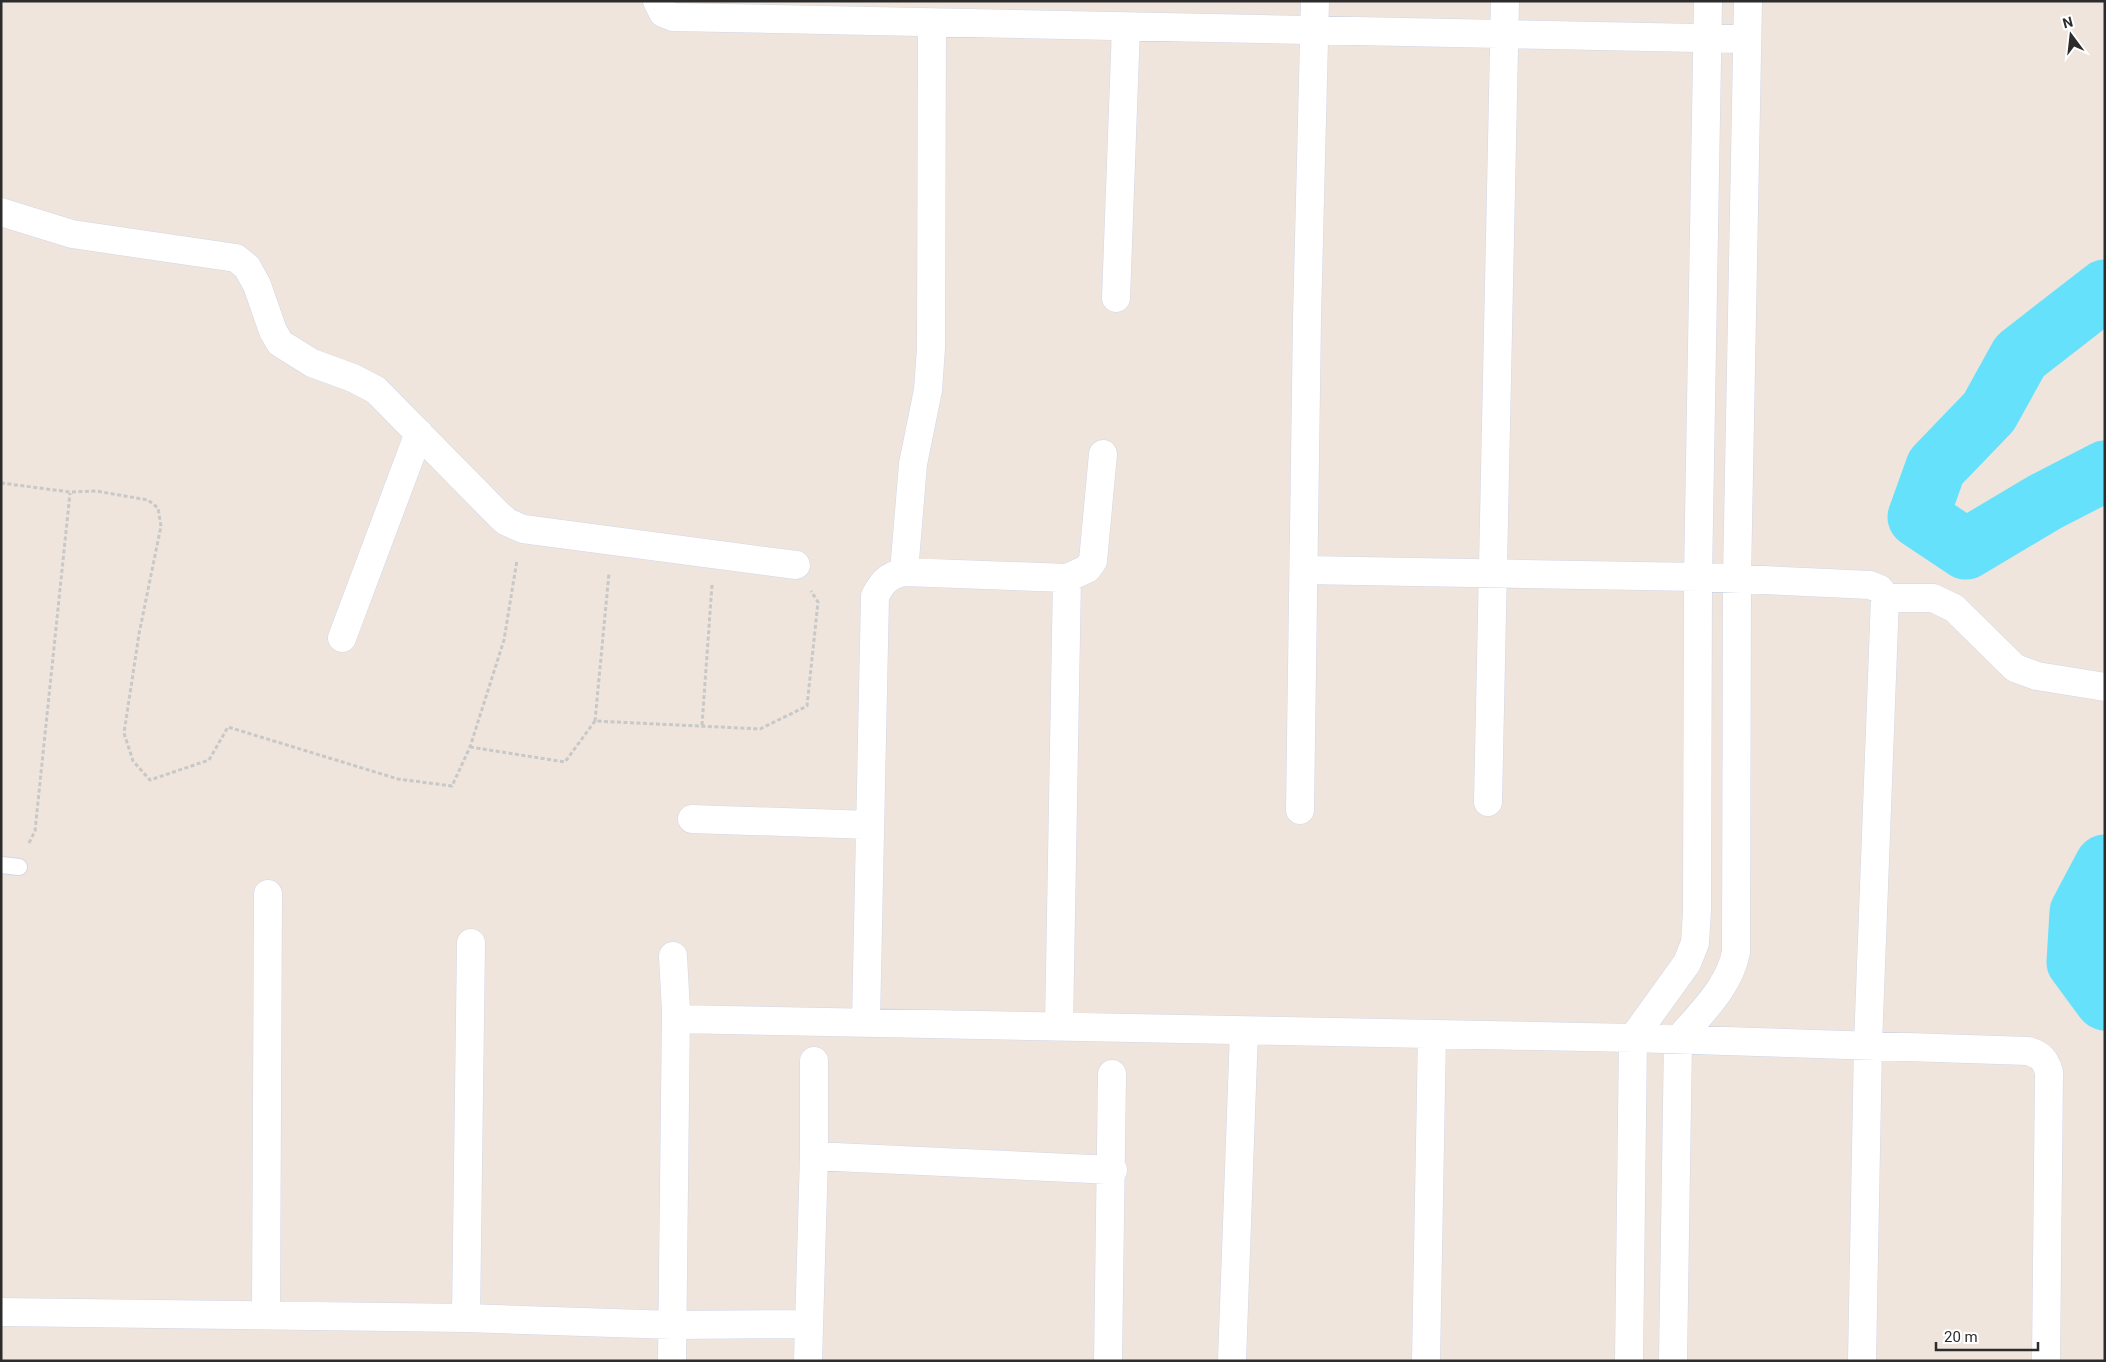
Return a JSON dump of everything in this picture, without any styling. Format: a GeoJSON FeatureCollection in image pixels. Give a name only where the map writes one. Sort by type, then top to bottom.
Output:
{"type":"FeatureCollection","features":[{"type":"Feature","properties":{"kind":"street"},"geometry":{"type":"LineString","coordinates":[[657,1],[663,13],[673,18],[1747,39]]}},
{"type":"Feature","properties":{"kind":"street"},"geometry":{"type":"LineString","coordinates":[[1300,810],[1307,318],[1315,1]]}},
{"type":"Feature","properties":{"kind":"street"},"geometry":{"type":"LineString","coordinates":[[1488,802],[1505,1]]}},
{"type":"Feature","properties":{"kind":"street"},"geometry":{"type":"LineString","coordinates":[[1629,1361],[1633,1038],[1678,978],[1695,942],[1698,911],[1698,577],[1708,1]]}},
{"type":"Feature","properties":{"kind":"street"},"geometry":{"type":"LineString","coordinates":[[1673,1361],[1678,1040],[1708,1006],[1729,974],[1736,952],[1737,578],[1748,1]]}},
{"type":"Feature","properties":{"kind":"street"},"geometry":{"type":"LineString","coordinates":[[904,572],[913,464],[928,390],[931,348],[932,23]]}},
{"type":"Feature","properties":{"kind":"street"},"geometry":{"type":"LineString","coordinates":[[1116,298],[1126,27]]}},
{"type":"Feature","properties":{"kind":"street"},"geometry":{"type":"LineString","coordinates":[[1,212],[72,234],[236,258],[247,267],[257,285],[273,331],[280,343],[312,363],[353,378],[376,390],[507,522],[523,529],[796,565]]}},
{"type":"Feature","properties":{"kind":"street"},"geometry":{"type":"LineString","coordinates":[[342,638],[419,433]]}},
{"type":"Feature","properties":{"kind":"street"},"geometry":{"type":"LineString","coordinates":[[866,1022],[875,596],[882,582],[889,576],[904,572],[1067,578],[1086,569],[1093,561],[1103,454]]}},
{"type":"Feature","properties":{"kind":"street"},"geometry":{"type":"LineString","coordinates":[[1304,570],[1737,578],[1870,585],[1880,589],[1885,598],[1868,1044],[1862,1361]]}},
{"type":"Feature","properties":{"kind":"street"},"geometry":{"type":"LineString","coordinates":[[1059,1026],[1067,578]]}},
{"type":"Feature","properties":{"kind":"street"},"geometry":{"type":"LineString","coordinates":[[1885,598],[1933,598],[1954,608],[2015,668],[2037,676],[2105,687]]}},
{"type":"Feature","properties":{"kind":"street"},"geometry":{"type":"LineString","coordinates":[[692,819],[870,825]]}},
{"type":"Feature","properties":{"kind":"street"},"geometry":{"type":"LineString","coordinates":[[266,1315],[268,894]]}},
{"type":"Feature","properties":{"kind":"street"},"geometry":{"type":"LineString","coordinates":[[466,1318],[471,943]]}},
{"type":"Feature","properties":{"kind":"street"},"geometry":{"type":"LineString","coordinates":[[672,1361],[676,1019],[673,956]]}},
{"type":"Feature","properties":{"kind":"street"},"geometry":{"type":"LineString","coordinates":[[676,1019],[1633,1038],[1868,1044],[2028,1051],[2038,1054],[2046,1061],[2049,1084],[2046,1361]]}},
{"type":"Feature","properties":{"kind":"street"},"geometry":{"type":"LineString","coordinates":[[1232,1361],[1244,1030]]}},
{"type":"Feature","properties":{"kind":"street"},"geometry":{"type":"LineString","coordinates":[[1426,1361],[1432,1034]]}},
{"type":"Feature","properties":{"kind":"street"},"geometry":{"type":"LineString","coordinates":[[808,1361],[814,1156],[814,1062]]}},
{"type":"Feature","properties":{"kind":"street"},"geometry":{"type":"LineString","coordinates":[[1108,1361],[1113,1170],[1112,1074]]}},
{"type":"Feature","properties":{"kind":"street"},"geometry":{"type":"LineString","coordinates":[[814,1156],[1113,1170]]}},
{"type":"Feature","properties":{"kind":"street"},"geometry":{"type":"LineString","coordinates":[[1,1312],[466,1318],[673,1325],[809,1324]]}},
{"type":"Feature","properties":{"kind":"lane"},"geometry":{"type":"LineString","coordinates":[[1,865],[19,867]]}},
{"type":"Feature","properties":{"kind":"path"},"geometry":{"type":"LineString","coordinates":[[1,483],[70,492],[96,491],[148,500],[158,508],[161,526],[139,634],[124,733],[133,761],[150,780],[209,760],[228,727],[398,779],[452,786],[470,747],[504,640],[523,529]]}},
{"type":"Feature","properties":{"kind":"path"},"geometry":{"type":"LineString","coordinates":[[19,867],[35,832],[70,492]]}},
{"type":"Feature","properties":{"kind":"path"},"geometry":{"type":"LineString","coordinates":[[470,747],[565,762],[595,721],[612,541]]}},
{"type":"Feature","properties":{"kind":"path"},"geometry":{"type":"LineString","coordinates":[[702,725],[714,554]]}},
{"type":"Feature","properties":{"kind":"path"},"geometry":{"type":"LineString","coordinates":[[595,721],[760,729],[807,706],[818,602],[796,565]]}},
{"type":"Feature","properties":{"kind":"waterway"},"geometry":{"type":"LineString","coordinates":[[2105,290],[2020,356],[1989,412],[1936,467],[1918,517],[1966,549],[2045,502],[2105,471]]}},
{"type":"Feature","properties":{"kind":"waterway"},"geometry":{"type":"LineString","coordinates":[[2105,865],[2080,912],[2077,962],[2105,1000]]}}]}
